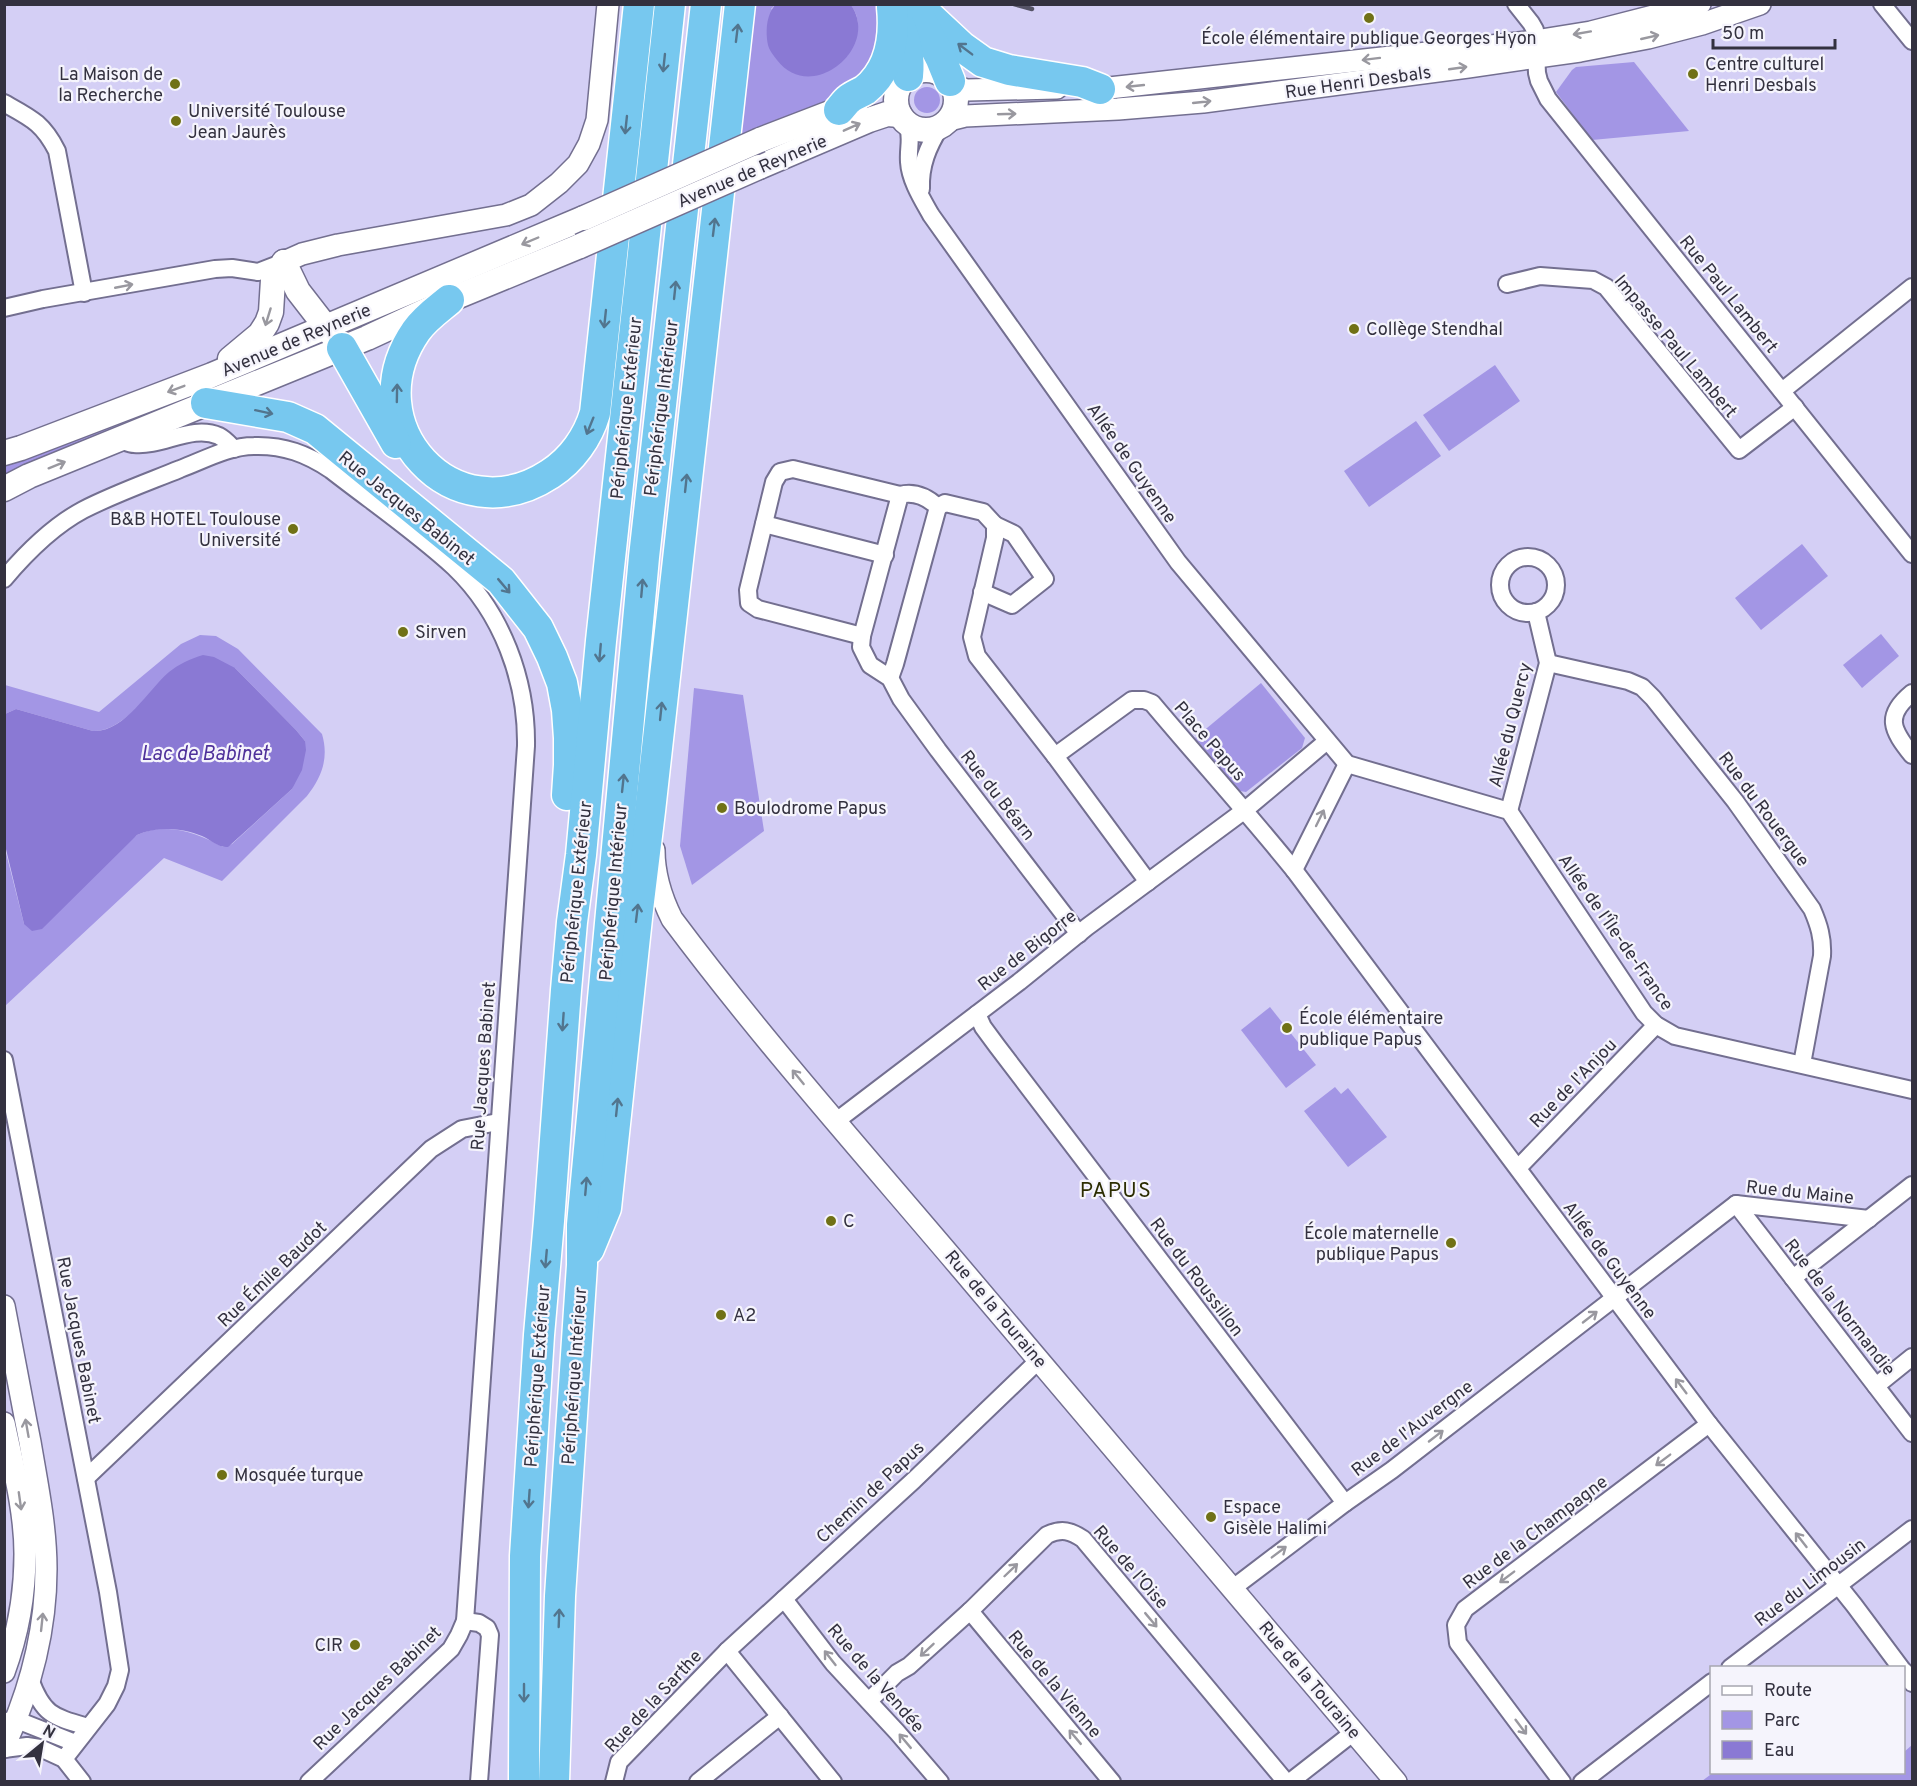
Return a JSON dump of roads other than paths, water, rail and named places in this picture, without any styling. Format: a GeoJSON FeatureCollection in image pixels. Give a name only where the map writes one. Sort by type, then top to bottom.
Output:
{"type":"FeatureCollection","features":[{"type":"Feature","properties":{"kind":"highway"},"geometry":{"type":"LineString","coordinates":[[334,338],[396,443],[454,485],[478,491],[514,491],[538,482],[557,470],[574,452],[591,425],[595,413],[639,4]]}},
{"type":"Feature","properties":{"kind":"highway","name":"Périphérique Extérieur"},"geometry":{"type":"LineString","coordinates":[[524,1782],[525,1556],[539,1335],[572,922],[581,855],[601,640],[670,4]]}},
{"type":"Feature","properties":{"kind":"highway","name":"Périphérique Intérieur"},"geometry":{"type":"LineString","coordinates":[[554,1782],[560,1596],[582,1265],[582,1225],[644,557],[706,4]]}},
{"type":"Feature","properties":{"kind":"highway"},"geometry":{"type":"LineString","coordinates":[[582,1265],[606,1208],[740,4]]}},
{"type":"Feature","properties":{"kind":"highway"},"geometry":{"type":"LineString","coordinates":[[903,5],[901,28],[909,65],[905,79]]}},
{"type":"Feature","properties":{"kind":"highway"},"geometry":{"type":"LineString","coordinates":[[903,5],[941,59],[952,83]]}},
{"type":"Feature","properties":{"kind":"highway"},"geometry":{"type":"LineString","coordinates":[[903,5],[983,62],[1009,70],[1082,82],[1100,89]]}},
{"type":"Feature","properties":{"kind":"highway"},"geometry":{"type":"LineString","coordinates":[[839,110],[849,99],[866,89],[882,72],[890,53],[894,28],[903,5]]}},
{"type":"Feature","properties":{"kind":"highway"},"geometry":{"type":"LineString","coordinates":[[416,456],[403,433],[398,415],[396,394],[399,366],[416,331],[427,318],[461,295]]}},
{"type":"Feature","properties":{"kind":"highway"},"geometry":{"type":"LineString","coordinates":[[209,389],[315,429],[501,581],[538,628],[562,682],[567,710],[569,765],[563,839],[572,922]]}},
{"type":"Feature","properties":{"kind":"main road"},"geometry":{"type":"LineString","coordinates":[[925,70],[943,74],[952,83],[957,100],[954,114],[945,123],[927,130],[920,129],[904,119],[896,98],[905,79],[916,72],[925,70]]}},
{"type":"Feature","properties":{"kind":"main road","name":"Avenue de Reynerie"},"geometry":{"type":"LineString","coordinates":[[4,453],[209,389],[334,338],[584,218],[670,182],[760,140],[839,110],[905,79]]}},
{"type":"Feature","properties":{"kind":"main road","name":"Avenue de Reynerie"},"geometry":{"type":"LineString","coordinates":[[334,338],[367,338],[461,295],[580,246],[869,120],[887,114],[904,119]]}},
{"type":"Feature","properties":{"kind":"main road"},"geometry":{"type":"LineString","coordinates":[[285,262],[298,291],[334,338]]}},
{"type":"Feature","properties":{"kind":"main road"},"geometry":{"type":"LineString","coordinates":[[209,389],[261,334],[271,312],[273,280],[285,262]]}},
{"type":"Feature","properties":{"kind":"main road","name":"Avenue de Reynerie"},"geometry":{"type":"LineString","coordinates":[[4,489],[29,476],[120,440],[209,389]]}},
{"type":"Feature","properties":{"kind":"street"},"geometry":{"type":"LineString","coordinates":[[4,308],[215,269],[232,268],[258,272],[302,254],[338,245],[506,215],[531,204],[559,183],[578,164],[589,144],[597,120],[608,4]]}},
{"type":"Feature","properties":{"kind":"street","name":"Rue Paul Lambert"},"geometry":{"type":"LineString","coordinates":[[1516,4],[1535,30],[1539,81],[1553,105],[1912,555]]}},
{"type":"Feature","properties":{"kind":"street","name":"Rue Henri Desbals"},"geometry":{"type":"LineString","coordinates":[[945,123],[965,116],[1118,109],[1296,91],[1535,49],[1700,4]]}},
{"type":"Feature","properties":{"kind":"street","name":"Rue Henri Desbals"},"geometry":{"type":"LineString","coordinates":[[952,83],[967,90],[1050,87],[1100,89],[1648,38],[1702,24],[1760,4]]}},
{"type":"Feature","properties":{"kind":"street"},"geometry":{"type":"LineString","coordinates":[[1882,4],[1912,41]]}},
{"type":"Feature","properties":{"kind":"street"},"geometry":{"type":"LineString","coordinates":[[4,103],[36,121],[50,136],[57,151],[84,293]]}},
{"type":"Feature","properties":{"kind":"street","name":"Allée de Guyenne"},"geometry":{"type":"LineString","coordinates":[[904,119],[911,138],[909,163],[921,196],[931,215],[1178,562],[1347,764]]}},
{"type":"Feature","properties":{"kind":"street"},"geometry":{"type":"LineString","coordinates":[[921,196],[925,157],[945,123]]}},
{"type":"Feature","properties":{"kind":"street","name":"Impasse Paul Lambert"},"geometry":{"type":"LineString","coordinates":[[1507,284],[1540,276],[1593,280],[1606,287],[1739,450],[1795,407]]}},
{"type":"Feature","properties":{"kind":"street"},"geometry":{"type":"LineString","coordinates":[[1782,391],[1912,287]]}},
{"type":"Feature","properties":{"kind":"street"},"geometry":{"type":"LineString","coordinates":[[120,440],[134,444],[150,443],[189,434],[208,434],[219,436],[234,449]]}},
{"type":"Feature","properties":{"kind":"street","name":"Rue Jacques Babinet"},"geometry":{"type":"LineString","coordinates":[[4,579],[44,538],[82,511],[153,480],[234,449],[252,446],[293,449],[314,458],[331,470],[455,568],[488,609],[500,630],[510,654],[524,702],[526,746],[465,1621],[451,1649],[309,1782]]}},
{"type":"Feature","properties":{"kind":"street"},"geometry":{"type":"LineString","coordinates":[[900,495],[862,636],[758,609],[749,603],[747,590],[774,482],[780,472],[793,469],[900,495],[909,492],[929,499],[938,507]]}},
{"type":"Feature","properties":{"kind":"street"},"geometry":{"type":"LineString","coordinates":[[890,678],[896,664],[938,507],[945,503],[983,512],[995,525],[1014,534],[1045,579],[1012,605],[982,592]]}},
{"type":"Feature","properties":{"kind":"street"},"geometry":{"type":"LineString","coordinates":[[764,524],[885,555]]}},
{"type":"Feature","properties":{"kind":"street"},"geometry":{"type":"LineString","coordinates":[[995,525],[995,538],[972,637],[977,656],[1055,756],[1148,882]]}},
{"type":"Feature","properties":{"kind":"street","name":"Allée du Quercy"},"geometry":{"type":"LineString","coordinates":[[1509,811],[1548,663],[1536,612]]}},
{"type":"Feature","properties":{"kind":"street","name":"Rue du Béarn"},"geometry":{"type":"LineString","coordinates":[[862,636],[861,647],[870,665],[890,678],[901,699],[938,750],[1079,934]]}},
{"type":"Feature","properties":{"kind":"street","name":"Rue du Rouergue"},"geometry":{"type":"LineString","coordinates":[[1548,663],[1628,681],[1642,687],[1735,801],[1812,909],[1823,940],[1822,956],[1802,1064]]}},
{"type":"Feature","properties":{"kind":"street"},"geometry":{"type":"LineString","coordinates":[[1912,693],[1901,702],[1893,720],[1899,738],[1912,755]]}},
{"type":"Feature","properties":{"kind":"street","name":"Place Papus"},"geometry":{"type":"LineString","coordinates":[[1055,756],[1132,700],[1144,700],[1152,703],[1245,810]]}},
{"type":"Feature","properties":{"kind":"street"},"geometry":{"type":"LineString","coordinates":[[1245,810],[1328,741]]}},
{"type":"Feature","properties":{"kind":"street"},"geometry":{"type":"LineString","coordinates":[[1294,870],[1347,764],[1509,811]]}},
{"type":"Feature","properties":{"kind":"street","name":"Allée de Guyenne"},"geometry":{"type":"LineString","coordinates":[[1245,810],[1294,870],[1709,1424],[1900,1666]]}},
{"type":"Feature","properties":{"kind":"street","name":"Rue de Bigorre"},"geometry":{"type":"LineString","coordinates":[[835,1122],[1079,934],[1245,810]]}},
{"type":"Feature","properties":{"kind":"street","name":"Rue de la Touraine"},"geometry":{"type":"LineString","coordinates":[[650,811],[654,865],[664,903],[672,919],[754,1024],[835,1122],[1396,1782]]}},
{"type":"Feature","properties":{"kind":"street","name":"Allée de l'Île-de-France"},"geometry":{"type":"LineString","coordinates":[[1509,811],[1644,1013],[1656,1025],[1675,1036],[1912,1090]]}},
{"type":"Feature","properties":{"kind":"street","name":"Rue du Roussillon"},"geometry":{"type":"LineString","coordinates":[[977,1014],[983,1027],[997,1046],[1345,1503]]}},
{"type":"Feature","properties":{"kind":"street","name":"Rue de l'Anjou"},"geometry":{"type":"LineString","coordinates":[[1518,1168],[1656,1025]]}},
{"type":"Feature","properties":{"kind":"street","name":"Rue Jacques Babinet"},"geometry":{"type":"LineString","coordinates":[[4,1059],[108,1592],[120,1670],[116,1686],[107,1704],[64,1759]]}},
{"type":"Feature","properties":{"kind":"street","name":"Rue Émile Baudot"},"geometry":{"type":"LineString","coordinates":[[86,1478],[431,1149],[462,1129],[498,1122]]}},
{"type":"Feature","properties":{"kind":"street","name":"Rue du Maine"},"geometry":{"type":"LineString","coordinates":[[1793,1278],[1912,1185]]}},
{"type":"Feature","properties":{"kind":"street","name":"Rue du Maine"},"geometry":{"type":"LineString","coordinates":[[1614,1298],[1736,1204],[1869,1219]]}},
{"type":"Feature","properties":{"kind":"street","name":"Rue de la Normandie"},"geometry":{"type":"LineString","coordinates":[[1736,1204],[1912,1433]]}},
{"type":"Feature","properties":{"kind":"street","name":"Rue de l'Auvergne"},"geometry":{"type":"LineString","coordinates":[[1233,1588],[1392,1470],[1614,1298]]}},
{"type":"Feature","properties":{"kind":"street"},"geometry":{"type":"LineString","coordinates":[[4,1306],[39,1495],[44,1529],[46,1570],[39,1641],[30,1679],[11,1720],[4,1748],[27,1746],[40,1748],[64,1759],[82,1782]]}},
{"type":"Feature","properties":{"kind":"street"},"geometry":{"type":"LineString","coordinates":[[1876,1386],[1912,1358]]}},
{"type":"Feature","properties":{"kind":"street","name":"Chemin de Papus"},"geometry":{"type":"LineString","coordinates":[[727,1652],[914,1480],[1039,1360]]}},
{"type":"Feature","properties":{"kind":"street"},"geometry":{"type":"LineString","coordinates":[[4,1423],[20,1499],[25,1554],[20,1615],[4,1672]]}},
{"type":"Feature","properties":{"kind":"street","name":"Rue de la Champagne"},"geometry":{"type":"LineString","coordinates":[[1562,1782],[1458,1643],[1456,1625],[1466,1609],[1709,1424]]}},
{"type":"Feature","properties":{"kind":"street","name":"Rue du Limousin"},"geometry":{"type":"LineString","coordinates":[[1733,1666],[1912,1528]]}},
{"type":"Feature","properties":{"kind":"street","name":"Rue de l'Oise"},"geometry":{"type":"LineString","coordinates":[[869,1701],[897,1673],[909,1666],[969,1611],[1047,1535],[1057,1531],[1071,1531],[1083,1539],[1288,1782]]}},
{"type":"Feature","properties":{"kind":"street","name":"Rue de la Vendée"},"geometry":{"type":"LineString","coordinates":[[784,1599],[833,1662],[940,1782]]}},
{"type":"Feature","properties":{"kind":"street","name":"Rue de la Vienne"},"geometry":{"type":"LineString","coordinates":[[969,1611],[1112,1782]]}},
{"type":"Feature","properties":{"kind":"street"},"geometry":{"type":"LineString","coordinates":[[465,1621],[479,1623],[487,1628],[490,1635],[479,1782]]}},
{"type":"Feature","properties":{"kind":"street"},"geometry":{"type":"LineString","coordinates":[[727,1652],[833,1782]]}},
{"type":"Feature","properties":{"kind":"street","name":"Rue de la Sarthe"},"geometry":{"type":"LineString","coordinates":[[614,1782],[619,1762],[727,1652]]}},
{"type":"Feature","properties":{"kind":"street"},"geometry":{"type":"LineString","coordinates":[[30,1679],[37,1700],[48,1712],[66,1721],[88,1727]]}},
{"type":"Feature","properties":{"kind":"street"},"geometry":{"type":"LineString","coordinates":[[1582,1782],[1710,1684]]}},
{"type":"Feature","properties":{"kind":"street"},"geometry":{"type":"LineString","coordinates":[[698,1782],[780,1716]]}},
{"type":"Feature","properties":{"kind":"street"},"geometry":{"type":"LineString","coordinates":[[11,1720],[75,1743]]}},
{"type":"Feature","properties":{"kind":"street"},"geometry":{"type":"LineString","coordinates":[[1288,1782],[1354,1732]]}},
{"type":"Feature","properties":{"kind":"water"},"geometry":{"type":"Polygon","coordinates":[[[775,5],[851,5],[858,22],[857,38],[850,53],[838,66],[823,74],[807,76],[791,72],[777,60],[770,50],[767,26],[770,13],[775,5]]]}},
{"type":"Feature","properties":{"kind":"water","name":"Lac de Babinet"},"geometry":{"type":"Polygon","coordinates":[[[203,655],[214,657],[235,668],[305,741],[306,750],[302,770],[292,789],[228,847],[218,845],[194,833],[178,830],[161,829],[137,835],[42,929],[32,931],[24,924],[5,845],[5,714],[16,709],[93,731],[104,730],[125,718],[169,672],[203,655]]]}},
{"type":"Feature","properties":{"kind":"railway"},"geometry":{"type":"LineString","coordinates":[[1014,4],[1032,9]]}},
{"type":"Feature","properties":{"kind":"place","name":"École élémentaire publique Georges Hyon"},"geometry":{"type":"Point","coordinates":[1369,18]}},
{"type":"Feature","properties":{"kind":"place","name":"Centre culturel Henri Desbals"},"geometry":{"type":"Point","coordinates":[1693,74]}},
{"type":"Feature","properties":{"kind":"place","name":"La Maison de la Recherche"},"geometry":{"type":"Point","coordinates":[175,84]}},
{"type":"Feature","properties":{"kind":"place","name":"Université Toulouse Jean Jaurès"},"geometry":{"type":"Point","coordinates":[176,121]}},
{"type":"Feature","properties":{"kind":"place","name":"Collège Stendhal"},"geometry":{"type":"Point","coordinates":[1354,329]}},
{"type":"Feature","properties":{"kind":"place","name":"B&B HOTEL Toulouse Université"},"geometry":{"type":"Point","coordinates":[293,529]}},
{"type":"Feature","properties":{"kind":"place","name":"Sirven"},"geometry":{"type":"Point","coordinates":[403,632]}},
{"type":"Feature","properties":{"kind":"place","name":"Boulodrome Papus"},"geometry":{"type":"Point","coordinates":[722,808]}},
{"type":"Feature","properties":{"kind":"place","name":"École élémentaire publique Papus"},"geometry":{"type":"Point","coordinates":[1287,1028]}},
{"type":"Feature","properties":{"kind":"place","name":"C"},"geometry":{"type":"Point","coordinates":[831,1221]}},
{"type":"Feature","properties":{"kind":"place","name":"École maternelle publique Papus"},"geometry":{"type":"Point","coordinates":[1451,1243]}},
{"type":"Feature","properties":{"kind":"place","name":"A2"},"geometry":{"type":"Point","coordinates":[721,1315]}},
{"type":"Feature","properties":{"kind":"place","name":"Mosquée turque"},"geometry":{"type":"Point","coordinates":[222,1475]}},
{"type":"Feature","properties":{"kind":"place","name":"Espace Gisèle Halimi"},"geometry":{"type":"Point","coordinates":[1211,1517]}},
{"type":"Feature","properties":{"kind":"place","name":"CIR"},"geometry":{"type":"Point","coordinates":[355,1645]}},
{"type":"Feature","properties":{"kind":"district","name":"PAPUS"},"geometry":{"type":"Point","coordinates":[1116,1190]}}]}
